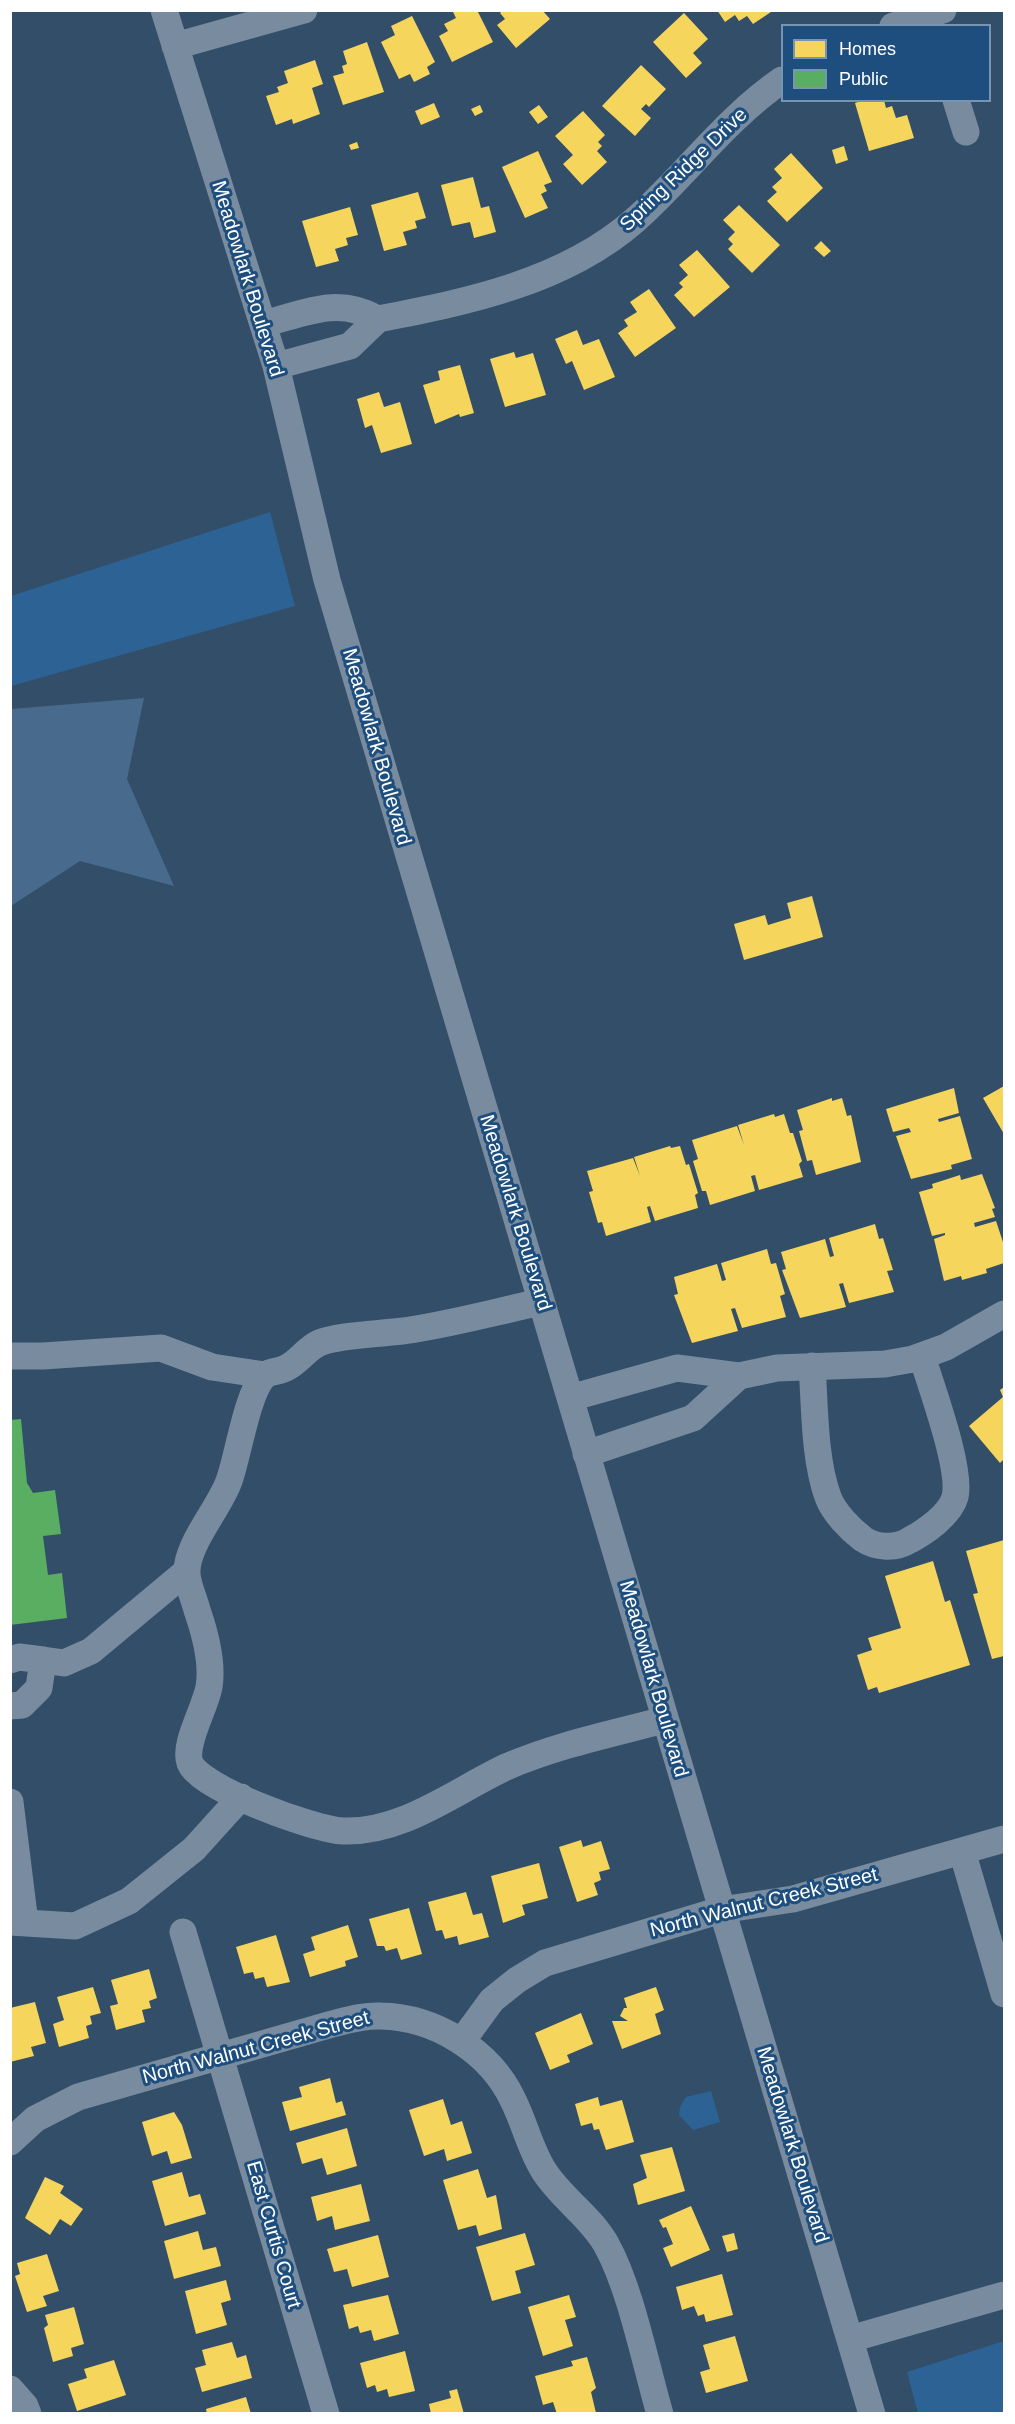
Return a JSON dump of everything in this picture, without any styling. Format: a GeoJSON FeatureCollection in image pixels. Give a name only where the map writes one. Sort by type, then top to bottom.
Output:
{"type":"FeatureCollection","features":[{"type":"Feature","properties":{"kind":"street","name":"Meadowlark Boulevard"},"geometry":{"type":"LineString","coordinates":[[164,10],[276,366],[327,580],[872,2414]]}},
{"type":"Feature","properties":{"kind":"street"},"geometry":{"type":"LineString","coordinates":[[175,46],[304,10]]}},
{"type":"Feature","properties":{"kind":"street"},"geometry":{"type":"LineString","coordinates":[[901,24],[935,15]]}},
{"type":"Feature","properties":{"kind":"street","name":"Spring Ridge Drive"},"geometry":{"type":"LineString","coordinates":[[276,366],[350,346],[378,320],[490,294],[551,273],[578,260],[636,219],[740,113],[781,82]]}},
{"type":"Feature","properties":{"kind":"street"},"geometry":{"type":"LineString","coordinates":[[957,102],[966,132]]}},
{"type":"Feature","properties":{"kind":"street"},"geometry":{"type":"LineString","coordinates":[[262,324],[338,306],[361,310],[378,320]]}},
{"type":"Feature","properties":{"kind":"street"},"geometry":{"type":"LineString","coordinates":[[10,1356],[160,1348],[212,1367],[265,1375],[296,1363],[308,1349],[322,1341],[415,1329],[541,1302]]}},
{"type":"Feature","properties":{"kind":"street"},"geometry":{"type":"LineString","coordinates":[[570,1398],[676,1368],[739,1376],[777,1368],[885,1364],[922,1356],[946,1347],[1005,1314]]}},
{"type":"Feature","properties":{"kind":"street"},"geometry":{"type":"LineString","coordinates":[[812,1366],[819,1448],[828,1499],[850,1528],[872,1545],[888,1546],[905,1543],[932,1527],[955,1498],[955,1472],[922,1356]]}},
{"type":"Feature","properties":{"kind":"street"},"geometry":{"type":"LineString","coordinates":[[265,1375],[255,1391],[229,1483],[188,1560],[187,1571],[209,1657],[210,1684],[203,1712],[189,1745],[188,1758],[197,1774],[241,1797],[311,1826],[342,1831],[362,1830],[432,1807],[506,1767],[553,1749],[664,1720]]}},
{"type":"Feature","properties":{"kind":"street"},"geometry":{"type":"LineString","coordinates":[[586,1454],[693,1418],[739,1376]]}},
{"type":"Feature","properties":{"kind":"street"},"geometry":{"type":"LineString","coordinates":[[10,1660],[19,1657],[64,1664],[92,1652],[187,1571]]}},
{"type":"Feature","properties":{"kind":"street"},"geometry":{"type":"LineString","coordinates":[[10,1706],[22,1705],[39,1688],[43,1660]]}},
{"type":"Feature","properties":{"kind":"street"},"geometry":{"type":"LineString","coordinates":[[10,1802],[18,1923],[75,1926],[129,1901],[194,1850],[241,1797]]}},
{"type":"Feature","properties":{"kind":"street","name":"North Walnut Creek Street"},"geometry":{"type":"LineString","coordinates":[[10,2142],[35,2119],[56,2106],[332,2024],[379,2016],[409,2018],[462,2041],[492,2000],[517,1980],[545,1963],[722,1910],[794,1899],[1005,1839]]}},
{"type":"Feature","properties":{"kind":"street"},"geometry":{"type":"LineString","coordinates":[[962,1851],[1005,1994]]}},
{"type":"Feature","properties":{"kind":"street","name":"East Curtis Court"},"geometry":{"type":"LineString","coordinates":[[183,1932],[326,2414]]}},
{"type":"Feature","properties":{"kind":"street"},"geometry":{"type":"LineString","coordinates":[[462,2041],[486,2063],[502,2082],[513,2099],[543,2170],[559,2192],[605,2242],[619,2272],[660,2414]]}},
{"type":"Feature","properties":{"kind":"street"},"geometry":{"type":"LineString","coordinates":[[850,2339],[1005,2295]]}},
{"type":"Feature","properties":{"kind":"street"},"geometry":{"type":"LineString","coordinates":[[10,2389],[25,2406],[28,2414]]}},
{"type":"Feature","properties":{"kind":"shaded area"},"geometry":{"type":"Polygon","coordinates":[[[270,512],[295,606],[11,686],[11,596],[270,512]]]}},
{"type":"Feature","properties":{"kind":"shaded area"},"geometry":{"type":"Polygon","coordinates":[[[144,698],[127,779],[174,886],[80,861],[11,906],[11,709],[144,698]]]}},
{"type":"Feature","properties":{"kind":"shaded area"},"geometry":{"type":"Polygon","coordinates":[[[711,2091],[720,2122],[693,2130],[679,2115],[680,2107],[686,2097],[711,2091]]]}},
{"type":"Feature","properties":{"kind":"shaded area"},"geometry":{"type":"Polygon","coordinates":[[[1004,2341],[1004,2413],[918,2413],[907,2372],[1004,2341]]]}},
{"type":"Feature","properties":{"kind":"building: Homes"},"geometry":{"type":"Polygon","coordinates":[[[452,10],[477,10],[493,42],[452,62],[439,36],[448,31],[444,24],[456,18],[452,10]]]}},
{"type":"Feature","properties":{"kind":"building: Homes"},"geometry":{"type":"Polygon","coordinates":[[[503,10],[542,10],[550,19],[516,48],[497,25],[505,19],[500,13],[503,10]]]}},
{"type":"Feature","properties":{"kind":"building: Homes"},"geometry":{"type":"Polygon","coordinates":[[[717,10],[774,10],[753,24],[747,16],[739,21],[735,15],[725,22],[717,10]]]}},
{"type":"Feature","properties":{"kind":"building: Homes"},"geometry":{"type":"Polygon","coordinates":[[[684,13],[708,39],[693,53],[702,63],[686,78],[653,42],[684,13]]]}},
{"type":"Feature","properties":{"kind":"building: Homes"},"geometry":{"type":"Polygon","coordinates":[[[412,16],[435,62],[427,67],[430,74],[414,82],[410,74],[399,79],[381,42],[395,35],[391,26],[412,16]]]}},
{"type":"Feature","properties":{"kind":"building: Homes"},"geometry":{"type":"Polygon","coordinates":[[[367,42],[384,92],[343,105],[333,76],[344,73],[342,66],[347,64],[343,51],[367,42]]]}},
{"type":"Feature","properties":{"kind":"building: Homes"},"geometry":{"type":"Polygon","coordinates":[[[315,60],[323,84],[312,88],[320,114],[293,124],[292,119],[276,125],[266,96],[279,92],[277,87],[288,83],[284,71],[315,60]]]}},
{"type":"Feature","properties":{"kind":"building: Homes"},"geometry":{"type":"Polygon","coordinates":[[[641,65],[666,89],[649,107],[646,104],[641,109],[651,118],[635,136],[602,106],[641,65]]]}},
{"type":"Feature","properties":{"kind":"building: Homes"},"geometry":{"type":"Polygon","coordinates":[[[884,102],[886,108],[892,106],[896,118],[907,115],[914,138],[869,151],[855,103],[884,102]]]}},
{"type":"Feature","properties":{"kind":"building: Homes"},"geometry":{"type":"Polygon","coordinates":[[[434,103],[440,117],[421,125],[415,111],[434,103]]]}},
{"type":"Feature","properties":{"kind":"building: Homes"},"geometry":{"type":"Polygon","coordinates":[[[480,105],[483,112],[475,116],[471,109],[480,105]]]}},
{"type":"Feature","properties":{"kind":"building: Homes"},"geometry":{"type":"Polygon","coordinates":[[[539,105],[548,117],[538,124],[529,112],[539,105]]]}},
{"type":"Feature","properties":{"kind":"building: Homes"},"geometry":{"type":"Polygon","coordinates":[[[583,111],[605,135],[598,142],[602,146],[597,151],[607,162],[582,185],[563,164],[573,155],[555,136],[583,111]]]}},
{"type":"Feature","properties":{"kind":"building: Homes"},"geometry":{"type":"Polygon","coordinates":[[[357,142],[359,148],[351,150],[349,145],[357,142]]]}},
{"type":"Feature","properties":{"kind":"building: Homes"},"geometry":{"type":"Polygon","coordinates":[[[844,146],[848,160],[836,164],[832,150],[844,146]]]}},
{"type":"Feature","properties":{"kind":"building: Homes"},"geometry":{"type":"Polygon","coordinates":[[[538,151],[552,182],[544,185],[547,191],[541,194],[548,208],[525,218],[502,167],[538,151]]]}},
{"type":"Feature","properties":{"kind":"building: Homes"},"geometry":{"type":"Polygon","coordinates":[[[791,153],[823,188],[787,222],[767,201],[777,192],[772,187],[782,178],[774,169],[791,153]]]}},
{"type":"Feature","properties":{"kind":"building: Homes"},"geometry":{"type":"Polygon","coordinates":[[[473,177],[481,208],[489,206],[496,232],[474,238],[470,222],[452,226],[441,185],[473,177]]]}},
{"type":"Feature","properties":{"kind":"building: Homes"},"geometry":{"type":"Polygon","coordinates":[[[418,192],[426,218],[415,221],[417,228],[403,232],[407,245],[384,251],[371,205],[418,192]]]}},
{"type":"Feature","properties":{"kind":"building: Homes"},"geometry":{"type":"Polygon","coordinates":[[[739,205],[780,245],[752,273],[728,249],[733,244],[728,239],[735,232],[723,220],[739,205]]]}},
{"type":"Feature","properties":{"kind":"building: Homes"},"geometry":{"type":"Polygon","coordinates":[[[350,207],[358,235],[346,238],[348,245],[335,249],[339,261],[316,267],[302,221],[350,207]]]}},
{"type":"Feature","properties":{"kind":"building: Homes"},"geometry":{"type":"Polygon","coordinates":[[[821,241],[831,251],[824,257],[814,248],[821,241]]]}},
{"type":"Feature","properties":{"kind":"building: Homes"},"geometry":{"type":"Polygon","coordinates":[[[697,250],[730,287],[694,317],[674,295],[683,287],[679,283],[688,275],[679,265],[697,250]]]}},
{"type":"Feature","properties":{"kind":"building: Homes"},"geometry":{"type":"Polygon","coordinates":[[[649,289],[676,328],[635,357],[618,333],[628,326],[624,320],[637,312],[630,302],[649,289]]]}},
{"type":"Feature","properties":{"kind":"building: Homes"},"geometry":{"type":"Polygon","coordinates":[[[577,330],[583,345],[599,339],[615,377],[584,390],[572,361],[566,364],[555,339],[577,330]]]}},
{"type":"Feature","properties":{"kind":"building: Homes"},"geometry":{"type":"Polygon","coordinates":[[[514,352],[516,358],[533,353],[546,395],[505,407],[490,359],[514,352]]]}},
{"type":"Feature","properties":{"kind":"building: Homes"},"geometry":{"type":"Polygon","coordinates":[[[460,365],[474,413],[460,417],[459,414],[435,424],[423,385],[440,380],[438,371],[460,365]]]}},
{"type":"Feature","properties":{"kind":"building: Homes"},"geometry":{"type":"Polygon","coordinates":[[[379,392],[384,407],[400,402],[412,444],[381,453],[372,425],[365,428],[357,399],[379,392]]]}},
{"type":"Feature","properties":{"kind":"building: Homes"},"geometry":{"type":"Polygon","coordinates":[[[812,896],[823,937],[744,960],[734,924],[765,915],[768,925],[791,918],[787,903],[812,896]]]}},
{"type":"Feature","properties":{"kind":"building: Homes"},"geometry":{"type":"Polygon","coordinates":[[[1004,1086],[1004,1134],[983,1098],[1004,1086]]]}},
{"type":"Feature","properties":{"kind":"building: Homes"},"geometry":{"type":"Polygon","coordinates":[[[954,1088],[959,1113],[938,1119],[939,1122],[960,1116],[972,1159],[951,1165],[952,1169],[911,1179],[896,1136],[911,1132],[909,1128],[893,1132],[886,1109],[954,1088]]]}},
{"type":"Feature","properties":{"kind":"building: Homes"},"geometry":{"type":"Polygon","coordinates":[[[832,1098],[832,1101],[842,1098],[847,1116],[851,1115],[861,1162],[816,1175],[812,1160],[807,1161],[799,1131],[803,1130],[797,1110],[832,1098]]]}},
{"type":"Feature","properties":{"kind":"building: Homes"},"geometry":{"type":"Polygon","coordinates":[[[774,1114],[775,1117],[784,1114],[790,1133],[793,1133],[802,1161],[799,1164],[803,1177],[759,1190],[755,1175],[751,1176],[755,1191],[710,1205],[706,1191],[702,1191],[693,1161],[698,1159],[692,1140],[737,1126],[744,1145],[738,1125],[774,1114]]]}},
{"type":"Feature","properties":{"kind":"building: Homes"},"geometry":{"type":"Polygon","coordinates":[[[670,1146],[671,1148],[680,1146],[686,1165],[689,1164],[698,1193],[695,1195],[698,1208],[655,1221],[650,1206],[647,1207],[651,1222],[606,1236],[602,1222],[598,1223],[589,1192],[593,1191],[587,1171],[633,1158],[640,1176],[634,1157],[670,1146]]]}},
{"type":"Feature","properties":{"kind":"building: Homes"},"geometry":{"type":"Polygon","coordinates":[[[982,1174],[995,1208],[992,1209],[995,1217],[974,1223],[975,1227],[996,1221],[1004,1245],[1004,1263],[986,1269],[987,1273],[962,1280],[961,1276],[944,1281],[934,1239],[945,1233],[932,1236],[919,1192],[933,1188],[932,1184],[960,1175],[961,1180],[982,1174]]]}},
{"type":"Feature","properties":{"kind":"building: Homes"},"geometry":{"type":"Polygon","coordinates":[[[875,1224],[879,1239],[883,1238],[893,1270],[887,1271],[894,1292],[849,1303],[843,1283],[839,1284],[846,1307],[800,1318],[782,1270],[786,1269],[781,1252],[825,1239],[830,1257],[834,1256],[829,1238],[875,1224]]]}},
{"type":"Feature","properties":{"kind":"building: Homes"},"geometry":{"type":"Polygon","coordinates":[[[767,1249],[771,1264],[776,1263],[785,1294],[780,1296],[786,1317],[742,1328],[735,1308],[731,1309],[738,1331],[692,1343],[674,1295],[678,1294],[674,1277],[717,1264],[722,1281],[726,1280],[721,1263],[767,1249]]]}},
{"type":"Feature","properties":{"kind":"building: Homes"},"geometry":{"type":"Polygon","coordinates":[[[1004,1387],[1004,1459],[1000,1463],[969,1426],[1003,1397],[1000,1390],[1004,1387]]]}},
{"type":"Feature","properties":{"kind":"building: Homes"},"geometry":{"type":"Polygon","coordinates":[[[1004,1540],[1004,1656],[992,1659],[973,1594],[978,1593],[966,1551],[1004,1540]]]}},
{"type":"Feature","properties":{"kind":"building: Homes"},"geometry":{"type":"Polygon","coordinates":[[[933,1561],[945,1602],[950,1600],[970,1665],[879,1693],[877,1687],[868,1690],[857,1655],[872,1650],[868,1638],[901,1628],[885,1576],[933,1561]]]}},
{"type":"Feature","properties":{"kind":"building: Homes"},"geometry":{"type":"Polygon","coordinates":[[[581,1840],[583,1847],[601,1841],[610,1869],[599,1872],[601,1880],[594,1883],[598,1895],[577,1902],[559,1847],[581,1840]]]}},
{"type":"Feature","properties":{"kind":"building: Homes"},"geometry":{"type":"Polygon","coordinates":[[[539,1863],[548,1898],[522,1905],[525,1915],[503,1923],[491,1876],[539,1863]]]}},
{"type":"Feature","properties":{"kind":"building: Homes"},"geometry":{"type":"Polygon","coordinates":[[[466,1892],[473,1915],[482,1913],[489,1937],[459,1945],[457,1936],[445,1939],[442,1930],[436,1931],[428,1902],[466,1892]]]}},
{"type":"Feature","properties":{"kind":"building: Homes"},"geometry":{"type":"Polygon","coordinates":[[[409,1908],[422,1954],[401,1960],[397,1948],[386,1951],[384,1946],[377,1946],[369,1919],[409,1908]]]}},
{"type":"Feature","properties":{"kind":"building: Homes"},"geometry":{"type":"Polygon","coordinates":[[[348,1925],[358,1957],[345,1961],[346,1966],[310,1977],[303,1954],[315,1950],[311,1937],[348,1925]]]}},
{"type":"Feature","properties":{"kind":"building: Homes"},"geometry":{"type":"Polygon","coordinates":[[[276,1935],[290,1982],[267,1987],[264,1977],[255,1979],[253,1972],[244,1974],[236,1947],[276,1935]]]}},
{"type":"Feature","properties":{"kind":"building: Homes"},"geometry":{"type":"Polygon","coordinates":[[[149,1969],[157,1998],[149,2001],[151,2008],[142,2010],[145,2022],[116,2030],[110,2006],[118,2004],[111,1980],[149,1969]]]}},
{"type":"Feature","properties":{"kind":"building: Homes"},"geometry":{"type":"Polygon","coordinates":[[[93,1987],[101,2013],[90,2016],[92,2024],[86,2026],[89,2038],[59,2047],[53,2024],[64,2020],[57,1997],[93,1987]]]}},
{"type":"Feature","properties":{"kind":"building: Homes"},"geometry":{"type":"Polygon","coordinates":[[[656,1987],[664,2010],[655,2014],[661,2034],[622,2049],[612,2021],[628,2021],[620,2016],[624,2008],[627,2008],[624,1998],[656,1987]]]}},
{"type":"Feature","properties":{"kind":"building: Homes"},"geometry":{"type":"Polygon","coordinates":[[[35,2002],[46,2043],[31,2047],[34,2056],[10,2062],[10,2008],[35,2002]]]}},
{"type":"Feature","properties":{"kind":"building: Homes"},"geometry":{"type":"Polygon","coordinates":[[[581,2013],[593,2044],[567,2055],[570,2062],[550,2070],[535,2033],[581,2013]]]}},
{"type":"Feature","properties":{"kind":"building: Homes"},"geometry":{"type":"Polygon","coordinates":[[[330,2078],[336,2103],[342,2101],[346,2115],[290,2131],[282,2102],[302,2097],[299,2087],[330,2078]]]}},
{"type":"Feature","properties":{"kind":"building: Homes"},"geometry":{"type":"Polygon","coordinates":[[[598,2097],[600,2106],[622,2100],[634,2142],[606,2150],[599,2129],[594,2130],[592,2123],[581,2126],[575,2104],[598,2097]]]}},
{"type":"Feature","properties":{"kind":"building: Homes"},"geometry":{"type":"Polygon","coordinates":[[[443,2099],[451,2125],[462,2121],[472,2153],[447,2161],[444,2149],[424,2156],[409,2110],[443,2099]]]}},
{"type":"Feature","properties":{"kind":"building: Homes"},"geometry":{"type":"Polygon","coordinates":[[[174,2112],[182,2125],[192,2158],[171,2164],[167,2151],[152,2156],[142,2122],[174,2112]]]}},
{"type":"Feature","properties":{"kind":"building: Homes"},"geometry":{"type":"Polygon","coordinates":[[[347,2128],[357,2166],[327,2175],[322,2158],[302,2164],[296,2143],[347,2128]]]}},
{"type":"Feature","properties":{"kind":"building: Homes"},"geometry":{"type":"Polygon","coordinates":[[[672,2147],[685,2191],[638,2205],[633,2184],[647,2178],[640,2155],[672,2147]]]}},
{"type":"Feature","properties":{"kind":"building: Homes"},"geometry":{"type":"Polygon","coordinates":[[[478,2169],[487,2198],[496,2195],[502,2229],[479,2236],[476,2225],[458,2230],[443,2180],[478,2169]]]}},
{"type":"Feature","properties":{"kind":"building: Homes"},"geometry":{"type":"Polygon","coordinates":[[[182,2172],[189,2197],[200,2194],[206,2214],[165,2226],[152,2181],[182,2172]]]}},
{"type":"Feature","properties":{"kind":"building: Homes"},"geometry":{"type":"Polygon","coordinates":[[[45,2177],[64,2186],[60,2193],[83,2209],[71,2226],[60,2219],[50,2235],[25,2218],[45,2177]]]}},
{"type":"Feature","properties":{"kind":"building: Homes"},"geometry":{"type":"Polygon","coordinates":[[[361,2184],[370,2221],[335,2230],[332,2216],[317,2221],[311,2197],[361,2184]]]}},
{"type":"Feature","properties":{"kind":"building: Homes"},"geometry":{"type":"Polygon","coordinates":[[[691,2206],[710,2250],[671,2267],[663,2248],[673,2244],[666,2227],[663,2228],[659,2220],[691,2206]]]}},
{"type":"Feature","properties":{"kind":"building: Homes"},"geometry":{"type":"Polygon","coordinates":[[[198,2231],[203,2250],[216,2247],[221,2266],[174,2279],[164,2241],[198,2231]]]}},
{"type":"Feature","properties":{"kind":"building: Homes"},"geometry":{"type":"Polygon","coordinates":[[[525,2233],[535,2265],[515,2271],[521,2293],[492,2301],[476,2247],[525,2233]]]}},
{"type":"Feature","properties":{"kind":"building: Homes"},"geometry":{"type":"Polygon","coordinates":[[[734,2233],[738,2249],[727,2252],[722,2236],[734,2233]]]}},
{"type":"Feature","properties":{"kind":"building: Homes"},"geometry":{"type":"Polygon","coordinates":[[[378,2235],[389,2277],[352,2287],[347,2269],[334,2272],[327,2249],[378,2235]]]}},
{"type":"Feature","properties":{"kind":"building: Homes"},"geometry":{"type":"Polygon","coordinates":[[[47,2254],[59,2291],[43,2296],[47,2306],[27,2312],[15,2276],[20,2274],[17,2263],[47,2254]]]}},
{"type":"Feature","properties":{"kind":"building: Homes"},"geometry":{"type":"Polygon","coordinates":[[[722,2274],[733,2315],[706,2322],[704,2314],[698,2316],[694,2306],[682,2310],[676,2287],[722,2274]]]}},
{"type":"Feature","properties":{"kind":"building: Homes"},"geometry":{"type":"Polygon","coordinates":[[[226,2280],[231,2300],[221,2303],[227,2325],[196,2334],[185,2291],[226,2280]]]}},
{"type":"Feature","properties":{"kind":"building: Homes"},"geometry":{"type":"Polygon","coordinates":[[[388,2295],[399,2334],[374,2341],[371,2330],[360,2333],[358,2326],[349,2329],[343,2305],[388,2295]]]}},
{"type":"Feature","properties":{"kind":"building: Homes"},"geometry":{"type":"Polygon","coordinates":[[[569,2295],[576,2317],[565,2320],[573,2346],[543,2356],[528,2307],[569,2295]]]}},
{"type":"Feature","properties":{"kind":"building: Homes"},"geometry":{"type":"Polygon","coordinates":[[[74,2307],[84,2344],[71,2348],[73,2356],[53,2362],[44,2328],[48,2325],[45,2315],[74,2307]]]}},
{"type":"Feature","properties":{"kind":"building: Homes"},"geometry":{"type":"Polygon","coordinates":[[[735,2336],[748,2381],[706,2393],[700,2372],[710,2369],[703,2345],[735,2336]]]}},
{"type":"Feature","properties":{"kind":"building: Homes"},"geometry":{"type":"Polygon","coordinates":[[[232,2342],[237,2358],[246,2355],[252,2378],[202,2392],[195,2368],[206,2365],[202,2350],[232,2342]]]}},
{"type":"Feature","properties":{"kind":"building: Homes"},"geometry":{"type":"Polygon","coordinates":[[[405,2351],[415,2391],[389,2397],[387,2389],[377,2392],[375,2385],[367,2388],[360,2363],[405,2351]]]}},
{"type":"Feature","properties":{"kind":"building: Homes"},"geometry":{"type":"Polygon","coordinates":[[[587,2357],[596,2388],[591,2392],[596,2413],[557,2414],[553,2402],[543,2405],[535,2376],[573,2366],[571,2361],[587,2357]]]}},
{"type":"Feature","properties":{"kind":"building: Homes"},"geometry":{"type":"Polygon","coordinates":[[[114,2360],[126,2395],[77,2411],[68,2384],[87,2378],[84,2369],[114,2360]]]}},
{"type":"Feature","properties":{"kind":"building: Homes"},"geometry":{"type":"Polygon","coordinates":[[[457,2389],[464,2414],[431,2414],[429,2404],[451,2398],[449,2391],[457,2389]]]}},
{"type":"Feature","properties":{"kind":"building: Homes"},"geometry":{"type":"Polygon","coordinates":[[[246,2397],[251,2414],[207,2414],[206,2409],[246,2397]]]}},
{"type":"Feature","properties":{"kind":"building: Public"},"geometry":{"type":"Polygon","coordinates":[[[21,1419],[27,1483],[33,1493],[55,1490],[61,1534],[43,1536],[48,1575],[62,1573],[67,1618],[10,1625],[10,1420],[21,1419]]]}}]}
